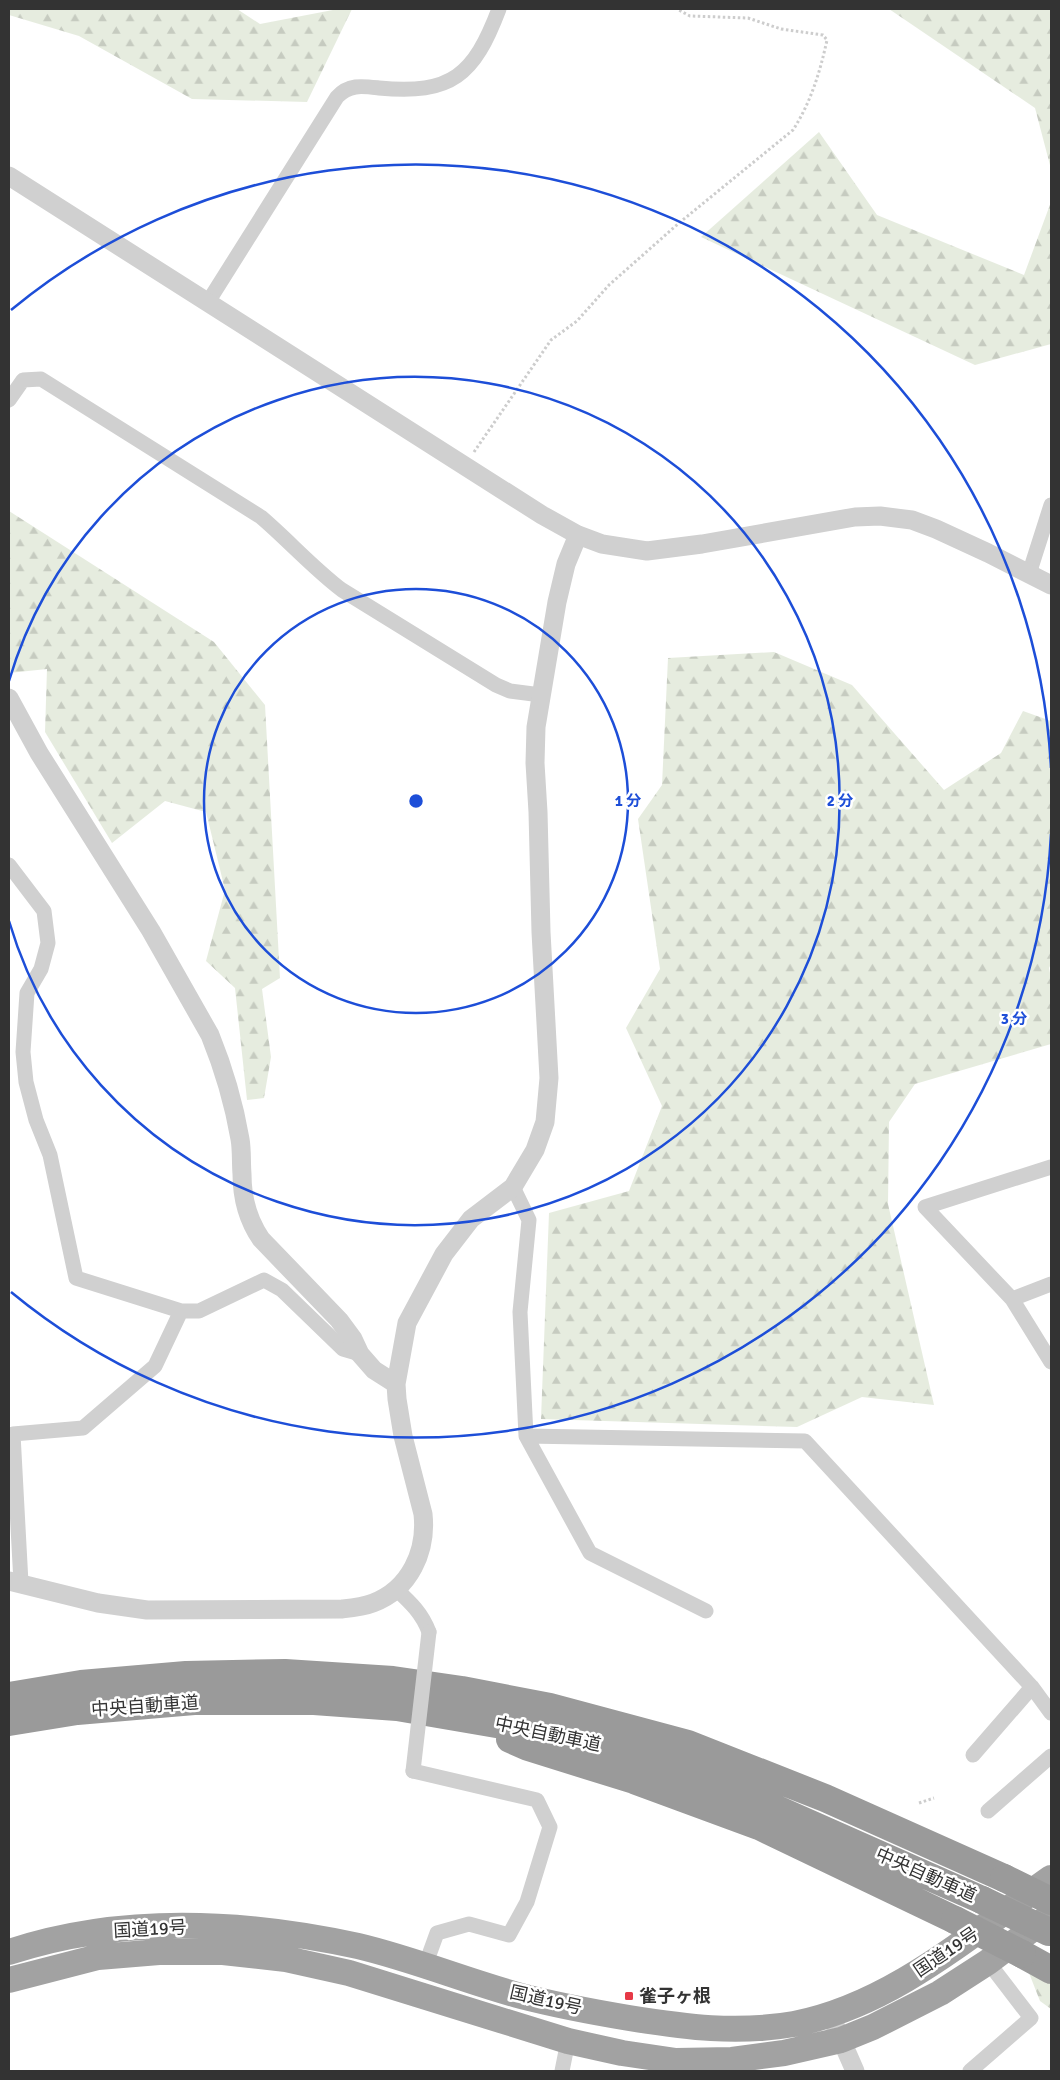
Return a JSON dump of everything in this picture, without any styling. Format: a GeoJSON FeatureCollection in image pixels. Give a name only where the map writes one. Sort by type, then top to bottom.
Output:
{"type":"FeatureCollection","features":[{"type":"Feature","properties":{"kind":"highway"},"geometry":{"type":"LineString","coordinates":[[9,1680],[168,1658],[232,1657],[285,1673]]}},
{"type":"Feature","properties":{"kind":"highway","name":"中央自動車道"},"geometry":{"type":"LineString","coordinates":[[9,1696],[82,1684],[186,1675],[285,1673],[393,1680],[462,1690],[550,1707],[688,1744],[825,1798],[1051,1901]]}},
{"type":"Feature","properties":{"kind":"highway","name":"中央自動車道"},"geometry":{"type":"LineString","coordinates":[[9,1722],[77,1711],[194,1701],[314,1701],[397,1707],[459,1716],[537,1731],[616,1749],[720,1784],[982,1900],[1051,1926]]}},
{"type":"Feature","properties":{"kind":"highway"},"geometry":{"type":"LineString","coordinates":[[459,1716],[528,1747],[634,1780],[758,1826],[955,1920],[1051,1970]]}},
{"type":"Feature","properties":{"kind":"highway","name":"国道19号"},"geometry":{"type":"LineString","coordinates":[[9,1952],[34,1944],[86,1933],[144,1927],[210,1926],[280,1932],[360,1947],[522,1996],[604,2014],[675,2025],[726,2030],[794,2024],[856,2005],[915,1974],[1051,1878]]}},
{"type":"Feature","properties":{"kind":"highway","name":"国道19号"},"geometry":{"type":"LineString","coordinates":[[9,1980],[98,1957],[159,1952],[223,1952],[286,1960],[349,1973],[568,2040],[622,2053],[685,2060],[732,2060],[784,2053],[841,2040],[940,1993],[988,1962],[1051,1926]]}},
{"type":"Feature","properties":{"kind":"street"},"geometry":{"type":"LineString","coordinates":[[208,302],[337,96],[344,89],[355,87],[416,90],[433,87],[457,78],[477,54],[499,9]]}},
{"type":"Feature","properties":{"kind":"street"},"geometry":{"type":"LineString","coordinates":[[9,176],[578,535],[602,544],[647,551],[702,544],[855,517],[880,516],[912,520],[936,529],[1051,585]]}},
{"type":"Feature","properties":{"kind":"street"},"geometry":{"type":"LineString","coordinates":[[9,400],[23,380],[41,379],[261,517],[321,574],[342,590],[496,685],[510,691],[541,695]]}},
{"type":"Feature","properties":{"kind":"street"},"geometry":{"type":"LineString","coordinates":[[1029,574],[1051,505]]}},
{"type":"Feature","properties":{"kind":"street"},"geometry":{"type":"LineString","coordinates":[[181,1311],[155,1366],[83,1428],[13,1434],[15,1582],[98,1603],[147,1610],[175,1611],[342,1609],[374,1603],[396,1589],[415,1565],[424,1539],[423,1514],[403,1436],[396,1384],[407,1323],[444,1254],[471,1218],[513,1186],[535,1150],[545,1122],[549,1078],[541,932],[535,763],[536,727],[556,602],[566,564],[578,535]]}},
{"type":"Feature","properties":{"kind":"street"},"geometry":{"type":"LineString","coordinates":[[9,698],[39,753],[151,931],[210,1035],[217,1053],[241,1141],[242,1177],[251,1225],[261,1239],[340,1320],[353,1339],[360,1354],[374,1370],[396,1384]]}},
{"type":"Feature","properties":{"kind":"street"},"geometry":{"type":"LineString","coordinates":[[9,865],[44,911],[48,943],[41,969],[26,993],[23,1052],[26,1082],[36,1120],[50,1155],[76,1278],[181,1311],[199,1311],[264,1280],[282,1290],[343,1349],[360,1354]]}},
{"type":"Feature","properties":{"kind":"street"},"geometry":{"type":"LineString","coordinates":[[1051,1167],[925,1207],[1012,1299],[1051,1362]]}},
{"type":"Feature","properties":{"kind":"street"},"geometry":{"type":"LineString","coordinates":[[513,1186],[529,1220],[520,1312],[526,1436],[590,1554],[706,1612]]}},
{"type":"Feature","properties":{"kind":"street"},"geometry":{"type":"LineString","coordinates":[[1012,1299],[1051,1284]]}},
{"type":"Feature","properties":{"kind":"street"},"geometry":{"type":"LineString","coordinates":[[526,1436],[805,1441],[1032,1687],[1051,1713]]}},
{"type":"Feature","properties":{"kind":"street"},"geometry":{"type":"LineString","coordinates":[[396,1589],[418,1610],[429,1632],[413,1771],[537,1800],[550,1827],[527,1902],[509,1935],[469,1924],[437,1932],[425,1966]]}},
{"type":"Feature","properties":{"kind":"street"},"geometry":{"type":"LineString","coordinates":[[973,1755],[1032,1687]]}},
{"type":"Feature","properties":{"kind":"street"},"geometry":{"type":"LineString","coordinates":[[988,1811],[1051,1756]]}},
{"type":"Feature","properties":{"kind":"street"},"geometry":{"type":"LineString","coordinates":[[970,2071],[1031,2018],[988,1962]]}},
{"type":"Feature","properties":{"kind":"street"},"geometry":{"type":"LineString","coordinates":[[830,2014],[854,2071]]}},
{"type":"Feature","properties":{"kind":"street"},"geometry":{"type":"LineString","coordinates":[[562,2071],[568,2040]]}},
{"type":"Feature","properties":{"kind":"path"},"geometry":{"type":"LineString","coordinates":[[465,465],[550,340],[577,321],[609,285],[679,223],[793,130],[800,119],[820,73],[827,40],[823,35],[781,29],[748,18],[690,16],[676,9]]}},
{"type":"Feature","properties":{"kind":"path"},"geometry":{"type":"LineString","coordinates":[[919,1803],[934,1798]]}},
{"type":"Feature","properties":{"kind":"green space"},"geometry":{"type":"Polygon","coordinates":[[[9,9],[237,9],[260,24],[338,9],[352,9],[307,102],[192,99],[79,36],[9,15],[9,9]]]}},
{"type":"Feature","properties":{"kind":"green space"},"geometry":{"type":"Polygon","coordinates":[[[889,9],[1051,9],[1051,169],[1035,108],[889,9]]]}},
{"type":"Feature","properties":{"kind":"green space"},"geometry":{"type":"Polygon","coordinates":[[[819,132],[877,215],[1024,275],[1051,202],[1051,344],[975,365],[701,237],[819,132]]]}},
{"type":"Feature","properties":{"kind":"green space"},"geometry":{"type":"Polygon","coordinates":[[[9,511],[214,642],[265,705],[280,978],[262,989],[271,1057],[264,1098],[247,1100],[235,988],[206,961],[225,890],[206,812],[165,801],[112,843],[45,732],[47,669],[9,673],[9,511]]]}},
{"type":"Feature","properties":{"kind":"green space"},"geometry":{"type":"Polygon","coordinates":[[[774,652],[852,685],[944,790],[1001,753],[1023,711],[1051,721],[1051,964],[1049,968],[1051,978],[1051,1044],[915,1084],[889,1122],[888,1204],[934,1405],[862,1397],[797,1427],[541,1419],[549,1213],[629,1191],[662,1106],[626,1028],[660,969],[638,819],[662,785],[668,658],[774,652]]]}},
{"type":"Feature","properties":{"kind":"green space"},"geometry":{"type":"Polygon","coordinates":[[[1029,1973],[1051,1984],[1051,2009],[1040,2001],[1029,1973]]]}},
{"type":"Feature","properties":{"kind":"place","name":"雀子ヶ根"},"geometry":{"type":"Point","coordinates":[629,1996]}}]}
